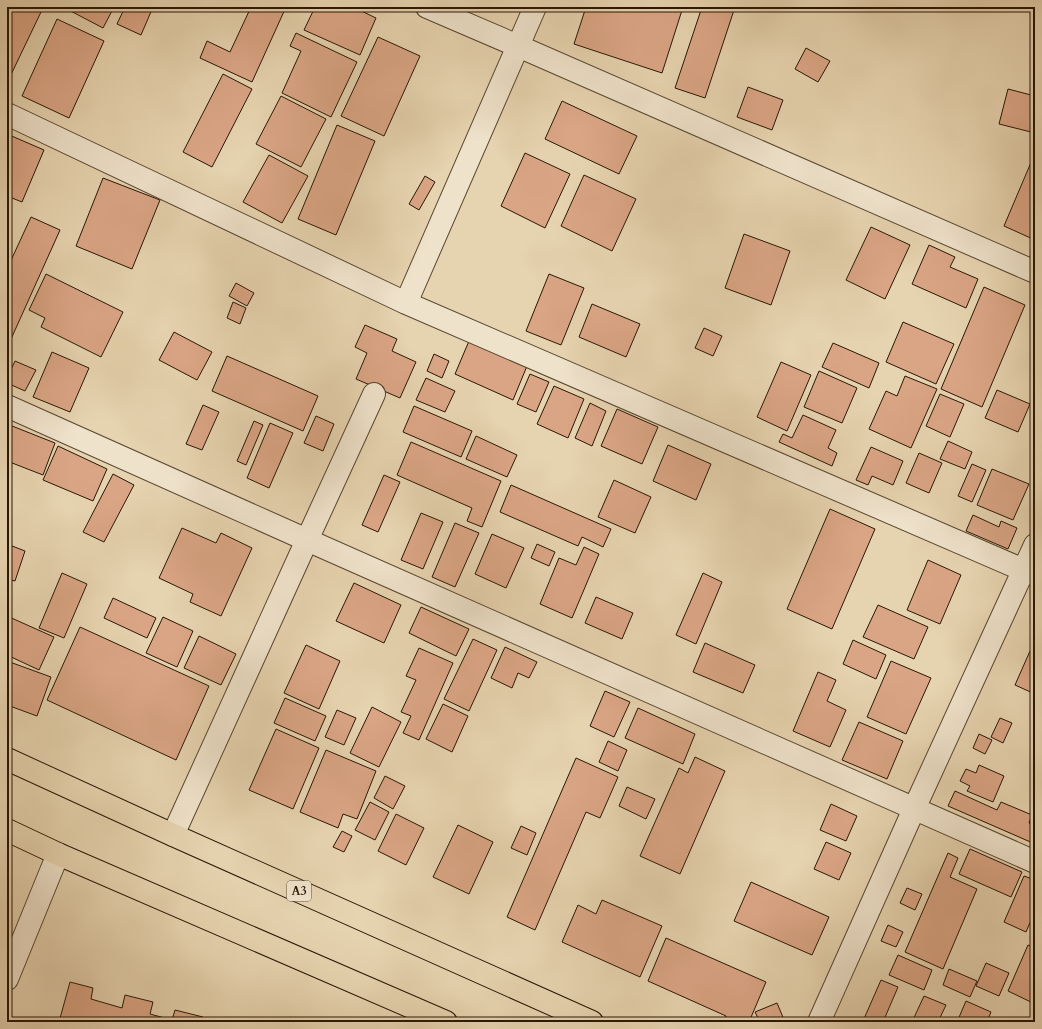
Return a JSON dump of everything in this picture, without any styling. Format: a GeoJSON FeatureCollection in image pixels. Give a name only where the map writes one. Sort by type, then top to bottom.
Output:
{"type":"FeatureCollection","features":[{"type":"Feature","properties":{"kind":"highway","name":"A3"},"geometry":{"type":"LineString","coordinates":[[7,760],[592,1022]]}},
{"type":"Feature","properties":{"kind":"highway"},"geometry":{"type":"LineString","coordinates":[[7,830],[58,854],[446,1022]]}},
{"type":"Feature","properties":{"kind":"street"},"geometry":{"type":"LineString","coordinates":[[427,7],[1035,272]]}},
{"type":"Feature","properties":{"kind":"street"},"geometry":{"type":"LineString","coordinates":[[406,303],[535,7]]}},
{"type":"Feature","properties":{"kind":"street"},"geometry":{"type":"LineString","coordinates":[[7,114],[406,303],[1030,573]]}},
{"type":"Feature","properties":{"kind":"street"},"geometry":{"type":"LineString","coordinates":[[173,835],[374,394]]}},
{"type":"Feature","properties":{"kind":"street"},"geometry":{"type":"LineString","coordinates":[[7,406],[1035,862]]}},
{"type":"Feature","properties":{"kind":"street"},"geometry":{"type":"LineString","coordinates":[[819,1022],[914,809],[1030,573],[1035,545]]}},
{"type":"Feature","properties":{"kind":"street"},"geometry":{"type":"LineString","coordinates":[[7,979],[58,854]]}},
{"type":"Feature","properties":{"kind":"building"},"geometry":{"type":"Polygon","coordinates":[[[7,7],[31,7],[41,12],[7,83],[7,7]]]}},
{"type":"Feature","properties":{"kind":"building"},"geometry":{"type":"Polygon","coordinates":[[[63,7],[114,7],[103,28],[63,7]]]}},
{"type":"Feature","properties":{"kind":"building"},"geometry":{"type":"Polygon","coordinates":[[[125,7],[153,7],[141,35],[117,24],[125,7]]]}},
{"type":"Feature","properties":{"kind":"building"},"geometry":{"type":"Polygon","coordinates":[[[251,7],[286,7],[252,82],[200,58],[207,41],[230,52],[251,7]]]}},
{"type":"Feature","properties":{"kind":"building"},"geometry":{"type":"Polygon","coordinates":[[[315,7],[353,7],[376,18],[360,55],[304,30],[315,7]]]}},
{"type":"Feature","properties":{"kind":"building"},"geometry":{"type":"Polygon","coordinates":[[[586,7],[683,7],[662,73],[574,44],[586,7]]]}},
{"type":"Feature","properties":{"kind":"building"},"geometry":{"type":"Polygon","coordinates":[[[702,7],[735,7],[705,98],[675,88],[702,7]]]}},
{"type":"Feature","properties":{"kind":"building"},"geometry":{"type":"Polygon","coordinates":[[[57,19],[104,41],[69,118],[22,96],[57,19]]]}},
{"type":"Feature","properties":{"kind":"building"},"geometry":{"type":"Polygon","coordinates":[[[296,33],[357,62],[331,117],[282,93],[301,51],[290,46],[296,33]]]}},
{"type":"Feature","properties":{"kind":"building"},"geometry":{"type":"Polygon","coordinates":[[[378,37],[420,56],[384,136],[341,116],[378,37]]]}},
{"type":"Feature","properties":{"kind":"building"},"geometry":{"type":"Polygon","coordinates":[[[806,48],[830,61],[818,82],[795,69],[806,48]]]}},
{"type":"Feature","properties":{"kind":"building"},"geometry":{"type":"Polygon","coordinates":[[[223,74],[252,89],[212,167],[183,152],[223,74]]]}},
{"type":"Feature","properties":{"kind":"building"},"geometry":{"type":"Polygon","coordinates":[[[748,87],[783,100],[772,130],[737,117],[748,87]]]}},
{"type":"Feature","properties":{"kind":"building"},"geometry":{"type":"Polygon","coordinates":[[[1008,89],[1035,96],[1035,133],[999,124],[1008,89]]]}},
{"type":"Feature","properties":{"kind":"building"},"geometry":{"type":"Polygon","coordinates":[[[281,96],[326,119],[301,167],[256,144],[281,96]]]}},
{"type":"Feature","properties":{"kind":"building"},"geometry":{"type":"Polygon","coordinates":[[[562,101],[637,136],[619,174],[545,139],[562,101]]]}},
{"type":"Feature","properties":{"kind":"building"},"geometry":{"type":"Polygon","coordinates":[[[337,125],[375,141],[336,235],[298,219],[337,125]]]}},
{"type":"Feature","properties":{"kind":"building"},"geometry":{"type":"Polygon","coordinates":[[[7,134],[44,150],[22,202],[7,196],[7,134]]]}},
{"type":"Feature","properties":{"kind":"building"},"geometry":{"type":"Polygon","coordinates":[[[525,153],[570,174],[545,228],[501,206],[525,153]]]}},
{"type":"Feature","properties":{"kind":"building"},"geometry":{"type":"Polygon","coordinates":[[[1035,153],[1035,240],[1004,226],[1035,153]]]}},
{"type":"Feature","properties":{"kind":"building"},"geometry":{"type":"Polygon","coordinates":[[[269,155],[308,176],[282,223],[243,202],[269,155]]]}},
{"type":"Feature","properties":{"kind":"building"},"geometry":{"type":"Polygon","coordinates":[[[584,175],[636,199],[612,251],[561,226],[584,175]]]}},
{"type":"Feature","properties":{"kind":"building"},"geometry":{"type":"Polygon","coordinates":[[[425,176],[435,182],[419,210],[409,204],[425,176]]]}},
{"type":"Feature","properties":{"kind":"building"},"geometry":{"type":"Polygon","coordinates":[[[103,178],[160,200],[132,269],[76,246],[103,178]]]}},
{"type":"Feature","properties":{"kind":"building"},"geometry":{"type":"Polygon","coordinates":[[[31,217],[60,230],[7,348],[7,269],[31,217]]]}},
{"type":"Feature","properties":{"kind":"building"},"geometry":{"type":"Polygon","coordinates":[[[871,227],[910,245],[885,299],[846,280],[871,227]]]}},
{"type":"Feature","properties":{"kind":"building"},"geometry":{"type":"Polygon","coordinates":[[[744,234],[790,251],[771,305],[725,288],[744,234]]]}},
{"type":"Feature","properties":{"kind":"building"},"geometry":{"type":"Polygon","coordinates":[[[929,245],[955,257],[950,267],[978,279],[966,308],[912,284],[929,245]]]}},
{"type":"Feature","properties":{"kind":"building"},"geometry":{"type":"Polygon","coordinates":[[[46,274],[123,312],[101,357],[41,327],[45,318],[29,310],[46,274]]]}},
{"type":"Feature","properties":{"kind":"building"},"geometry":{"type":"Polygon","coordinates":[[[549,274],[584,288],[561,345],[526,331],[549,274]]]}},
{"type":"Feature","properties":{"kind":"building"},"geometry":{"type":"Polygon","coordinates":[[[236,283],[254,293],[247,306],[229,296],[236,283]]]}},
{"type":"Feature","properties":{"kind":"building"},"geometry":{"type":"Polygon","coordinates":[[[984,287],[1025,305],[982,407],[941,389],[984,287]]]}},
{"type":"Feature","properties":{"kind":"building"},"geometry":{"type":"Polygon","coordinates":[[[233,302],[246,308],[240,324],[227,318],[233,302]]]}},
{"type":"Feature","properties":{"kind":"building"},"geometry":{"type":"Polygon","coordinates":[[[592,304],[640,324],[626,357],[579,337],[592,304]]]}},
{"type":"Feature","properties":{"kind":"building"},"geometry":{"type":"Polygon","coordinates":[[[903,322],[954,344],[936,384],[886,362],[903,322]]]}},
{"type":"Feature","properties":{"kind":"building"},"geometry":{"type":"Polygon","coordinates":[[[365,325],[397,339],[392,351],[416,362],[400,398],[356,379],[367,353],[355,347],[365,325]]]}},
{"type":"Feature","properties":{"kind":"building"},"geometry":{"type":"Polygon","coordinates":[[[704,328],[722,336],[713,356],[695,348],[704,328]]]}},
{"type":"Feature","properties":{"kind":"building"},"geometry":{"type":"Polygon","coordinates":[[[174,332],[212,352],[197,380],[159,360],[174,332]]]}},
{"type":"Feature","properties":{"kind":"building"},"geometry":{"type":"Polygon","coordinates":[[[469,341],[527,366],[513,400],[455,374],[469,341]]]}},
{"type":"Feature","properties":{"kind":"building"},"geometry":{"type":"Polygon","coordinates":[[[833,343],[879,363],[869,388],[822,367],[833,343]]]}},
{"type":"Feature","properties":{"kind":"building"},"geometry":{"type":"Polygon","coordinates":[[[52,352],[89,368],[70,412],[33,397],[52,352]]]}},
{"type":"Feature","properties":{"kind":"building"},"geometry":{"type":"Polygon","coordinates":[[[434,354],[449,361],[442,378],[427,371],[434,354]]]}},
{"type":"Feature","properties":{"kind":"building"},"geometry":{"type":"Polygon","coordinates":[[[227,356],[318,396],[303,431],[212,391],[227,356]]]}},
{"type":"Feature","properties":{"kind":"building"},"geometry":{"type":"Polygon","coordinates":[[[15,361],[36,370],[25,391],[7,383],[7,378],[15,361]]]}},
{"type":"Feature","properties":{"kind":"building"},"geometry":{"type":"Polygon","coordinates":[[[781,362],[811,375],[787,431],[757,417],[781,362]]]}},
{"type":"Feature","properties":{"kind":"building"},"geometry":{"type":"Polygon","coordinates":[[[819,371],[857,388],[842,423],[804,407],[819,371]]]}},
{"type":"Feature","properties":{"kind":"building"},"geometry":{"type":"Polygon","coordinates":[[[530,374],[549,382],[536,412],[517,404],[530,374]]]}},
{"type":"Feature","properties":{"kind":"building"},"geometry":{"type":"Polygon","coordinates":[[[905,376],[937,389],[911,448],[869,429],[886,391],[897,396],[905,376]]]}},
{"type":"Feature","properties":{"kind":"building"},"geometry":{"type":"Polygon","coordinates":[[[426,378],[455,391],[445,412],[416,400],[426,378]]]}},
{"type":"Feature","properties":{"kind":"building"},"geometry":{"type":"Polygon","coordinates":[[[554,386],[584,399],[568,438],[537,424],[554,386]]]}},
{"type":"Feature","properties":{"kind":"building"},"geometry":{"type":"Polygon","coordinates":[[[997,390],[1030,404],[1018,432],[985,418],[997,390]]]}},
{"type":"Feature","properties":{"kind":"building"},"geometry":{"type":"Polygon","coordinates":[[[940,394],[964,404],[950,437],[926,426],[940,394]]]}},
{"type":"Feature","properties":{"kind":"building"},"geometry":{"type":"Polygon","coordinates":[[[590,403],[606,411],[592,446],[575,438],[590,403]]]}},
{"type":"Feature","properties":{"kind":"building"},"geometry":{"type":"Polygon","coordinates":[[[203,405],[219,412],[202,450],[186,444],[203,405]]]}},
{"type":"Feature","properties":{"kind":"building"},"geometry":{"type":"Polygon","coordinates":[[[414,406],[472,431],[461,457],[403,432],[414,406]]]}},
{"type":"Feature","properties":{"kind":"building"},"geometry":{"type":"Polygon","coordinates":[[[617,409],[658,427],[642,464],[601,446],[617,409]]]}},
{"type":"Feature","properties":{"kind":"building"},"geometry":{"type":"Polygon","coordinates":[[[803,415],[836,430],[828,448],[837,453],[832,466],[779,442],[783,434],[792,438],[803,415]]]}},
{"type":"Feature","properties":{"kind":"building"},"geometry":{"type":"Polygon","coordinates":[[[316,416],[334,424],[323,451],[304,443],[316,416]]]}},
{"type":"Feature","properties":{"kind":"building"},"geometry":{"type":"Polygon","coordinates":[[[254,421],[263,425],[246,465],[237,461],[254,421]]]}},
{"type":"Feature","properties":{"kind":"building"},"geometry":{"type":"Polygon","coordinates":[[[270,423],[293,433],[269,488],[247,478],[270,423]]]}},
{"type":"Feature","properties":{"kind":"building"},"geometry":{"type":"Polygon","coordinates":[[[7,424],[55,443],[43,475],[7,461],[7,424]]]}},
{"type":"Feature","properties":{"kind":"building"},"geometry":{"type":"Polygon","coordinates":[[[476,436],[517,455],[507,477],[466,459],[476,436]]]}},
{"type":"Feature","properties":{"kind":"building"},"geometry":{"type":"Polygon","coordinates":[[[948,441],[972,452],[965,469],[940,459],[948,441]]]}},
{"type":"Feature","properties":{"kind":"building"},"geometry":{"type":"Polygon","coordinates":[[[411,442],[501,481],[482,527],[467,521],[472,508],[397,475],[411,442]]]}},
{"type":"Feature","properties":{"kind":"building"},"geometry":{"type":"Polygon","coordinates":[[[668,445],[711,464],[696,500],[653,481],[668,445]]]}},
{"type":"Feature","properties":{"kind":"building"},"geometry":{"type":"Polygon","coordinates":[[[58,446],[107,469],[93,501],[43,480],[58,446]]]}},
{"type":"Feature","properties":{"kind":"building"},"geometry":{"type":"Polygon","coordinates":[[[871,447],[903,461],[893,485],[872,476],[868,485],[856,480],[871,447]]]}},
{"type":"Feature","properties":{"kind":"building"},"geometry":{"type":"Polygon","coordinates":[[[919,453],[942,463],[929,493],[906,483],[919,453]]]}},
{"type":"Feature","properties":{"kind":"building"},"geometry":{"type":"Polygon","coordinates":[[[972,464],[986,470],[972,502],[958,496],[972,464]]]}},
{"type":"Feature","properties":{"kind":"building"},"geometry":{"type":"Polygon","coordinates":[[[992,469],[1029,484],[1013,520],[977,505],[992,469]]]}},
{"type":"Feature","properties":{"kind":"building"},"geometry":{"type":"Polygon","coordinates":[[[113,474],[134,485],[104,542],[83,532],[113,474]]]}},
{"type":"Feature","properties":{"kind":"building"},"geometry":{"type":"Polygon","coordinates":[[[384,475],[400,482],[378,532],[362,525],[384,475]]]}},
{"type":"Feature","properties":{"kind":"building"},"geometry":{"type":"Polygon","coordinates":[[[614,480],[651,497],[635,533],[598,517],[614,480]]]}},
{"type":"Feature","properties":{"kind":"building"},"geometry":{"type":"Polygon","coordinates":[[[511,485],[611,529],[603,547],[582,537],[578,546],[500,512],[511,485]]]}},
{"type":"Feature","properties":{"kind":"building"},"geometry":{"type":"Polygon","coordinates":[[[830,509],[875,529],[832,629],[787,609],[830,509]]]}},
{"type":"Feature","properties":{"kind":"building"},"geometry":{"type":"Polygon","coordinates":[[[421,513],[443,522],[423,569],[401,560],[421,513]]]}},
{"type":"Feature","properties":{"kind":"building"},"geometry":{"type":"Polygon","coordinates":[[[973,515],[999,527],[1001,521],[1017,528],[1008,549],[966,531],[973,515]]]}},
{"type":"Feature","properties":{"kind":"building"},"geometry":{"type":"Polygon","coordinates":[[[455,523],[479,533],[455,587],[432,577],[455,523]]]}},
{"type":"Feature","properties":{"kind":"building"},"geometry":{"type":"Polygon","coordinates":[[[182,528],[216,543],[221,533],[252,548],[221,616],[190,602],[193,594],[159,578],[182,528]]]}},
{"type":"Feature","properties":{"kind":"building"},"geometry":{"type":"Polygon","coordinates":[[[492,534],[524,548],[506,588],[475,574],[492,534]]]}},
{"type":"Feature","properties":{"kind":"building"},"geometry":{"type":"Polygon","coordinates":[[[7,544],[25,551],[15,581],[7,579],[7,544]]]}},
{"type":"Feature","properties":{"kind":"building"},"geometry":{"type":"Polygon","coordinates":[[[537,544],[555,552],[549,566],[531,558],[537,544]]]}},
{"type":"Feature","properties":{"kind":"building"},"geometry":{"type":"Polygon","coordinates":[[[584,547],[599,554],[572,618],[540,604],[559,558],[576,565],[584,547]]]}},
{"type":"Feature","properties":{"kind":"building"},"geometry":{"type":"Polygon","coordinates":[[[928,560],[961,575],[940,624],[907,610],[928,560]]]}},
{"type":"Feature","properties":{"kind":"building"},"geometry":{"type":"Polygon","coordinates":[[[62,573],[87,584],[64,638],[39,628],[62,573]]]}},
{"type":"Feature","properties":{"kind":"building"},"geometry":{"type":"Polygon","coordinates":[[[703,573],[722,582],[696,644],[676,635],[703,573]]]}},
{"type":"Feature","properties":{"kind":"building"},"geometry":{"type":"Polygon","coordinates":[[[354,583],[401,605],[384,643],[336,621],[354,583]]]}},
{"type":"Feature","properties":{"kind":"building"},"geometry":{"type":"Polygon","coordinates":[[[596,597],[633,613],[622,639],[585,623],[596,597]]]}},
{"type":"Feature","properties":{"kind":"building"},"geometry":{"type":"Polygon","coordinates":[[[113,598],[156,618],[147,638],[104,618],[113,598]]]}},
{"type":"Feature","properties":{"kind":"building"},"geometry":{"type":"Polygon","coordinates":[[[878,605],[928,627],[914,659],[863,637],[878,605]]]}},
{"type":"Feature","properties":{"kind":"building"},"geometry":{"type":"Polygon","coordinates":[[[421,607],[469,629],[456,656],[409,633],[421,607]]]}},
{"type":"Feature","properties":{"kind":"building"},"geometry":{"type":"Polygon","coordinates":[[[7,616],[54,637],[39,670],[7,655],[7,616]]]}},
{"type":"Feature","properties":{"kind":"building"},"geometry":{"type":"Polygon","coordinates":[[[163,617],[193,631],[177,667],[146,653],[163,617]]]}},
{"type":"Feature","properties":{"kind":"building"},"geometry":{"type":"Polygon","coordinates":[[[80,627],[209,686],[176,760],[47,700],[80,627]]]}},
{"type":"Feature","properties":{"kind":"building"},"geometry":{"type":"Polygon","coordinates":[[[199,636],[236,654],[221,685],[184,668],[199,636]]]}},
{"type":"Feature","properties":{"kind":"building"},"geometry":{"type":"Polygon","coordinates":[[[473,639],[497,650],[469,711],[444,699],[473,639]]]}},
{"type":"Feature","properties":{"kind":"building"},"geometry":{"type":"Polygon","coordinates":[[[853,640],[886,655],[876,679],[843,664],[853,640]]]}},
{"type":"Feature","properties":{"kind":"building"},"geometry":{"type":"Polygon","coordinates":[[[705,643],[755,665],[743,693],[693,672],[705,643]]]}},
{"type":"Feature","properties":{"kind":"building"},"geometry":{"type":"Polygon","coordinates":[[[306,645],[340,661],[319,709],[284,693],[306,645]]]}},
{"type":"Feature","properties":{"kind":"building"},"geometry":{"type":"Polygon","coordinates":[[[505,647],[537,662],[529,678],[518,673],[512,688],[491,678],[505,647]]]}},
{"type":"Feature","properties":{"kind":"building"},"geometry":{"type":"Polygon","coordinates":[[[419,648],[453,663],[419,740],[403,733],[411,716],[401,712],[416,680],[406,676],[419,648]]]}},
{"type":"Feature","properties":{"kind":"building"},"geometry":{"type":"Polygon","coordinates":[[[1030,651],[1035,653],[1035,694],[1015,685],[1030,651]]]}},
{"type":"Feature","properties":{"kind":"building"},"geometry":{"type":"Polygon","coordinates":[[[7,661],[51,677],[37,716],[7,705],[7,661]]]}},
{"type":"Feature","properties":{"kind":"building"},"geometry":{"type":"Polygon","coordinates":[[[891,661],[931,678],[906,734],[867,717],[891,661]]]}},
{"type":"Feature","properties":{"kind":"building"},"geometry":{"type":"Polygon","coordinates":[[[818,672],[836,680],[827,701],[846,710],[830,747],[793,731],[818,672]]]}},
{"type":"Feature","properties":{"kind":"building"},"geometry":{"type":"Polygon","coordinates":[[[605,691],[630,702],[614,737],[590,726],[605,691]]]}},
{"type":"Feature","properties":{"kind":"building"},"geometry":{"type":"Polygon","coordinates":[[[285,698],[326,716],[315,741],[274,723],[285,698]]]}},
{"type":"Feature","properties":{"kind":"building"},"geometry":{"type":"Polygon","coordinates":[[[443,704],[468,716],[452,752],[426,739],[443,704]]]}},
{"type":"Feature","properties":{"kind":"building"},"geometry":{"type":"Polygon","coordinates":[[[372,707],[401,722],[379,767],[350,753],[372,707]]]}},
{"type":"Feature","properties":{"kind":"building"},"geometry":{"type":"Polygon","coordinates":[[[638,708],[695,734],[683,764],[625,738],[638,708]]]}},
{"type":"Feature","properties":{"kind":"building"},"geometry":{"type":"Polygon","coordinates":[[[337,710],[356,718],[344,745],[325,737],[337,710]]]}},
{"type":"Feature","properties":{"kind":"building"},"geometry":{"type":"Polygon","coordinates":[[[1000,718],[1012,723],[1003,743],[991,737],[1000,718]]]}},
{"type":"Feature","properties":{"kind":"building"},"geometry":{"type":"Polygon","coordinates":[[[859,722],[903,741],[887,779],[842,760],[859,722]]]}},
{"type":"Feature","properties":{"kind":"building"},"geometry":{"type":"Polygon","coordinates":[[[276,729],[319,748],[293,809],[249,790],[276,729]]]}},
{"type":"Feature","properties":{"kind":"building"},"geometry":{"type":"Polygon","coordinates":[[[979,734],[992,740],[985,754],[973,748],[979,734]]]}},
{"type":"Feature","properties":{"kind":"building"},"geometry":{"type":"Polygon","coordinates":[[[608,741],[627,750],[618,771],[599,762],[608,741]]]}},
{"type":"Feature","properties":{"kind":"building"},"geometry":{"type":"Polygon","coordinates":[[[326,750],[376,771],[357,819],[343,814],[338,828],[300,812],[326,750]]]}},
{"type":"Feature","properties":{"kind":"building"},"geometry":{"type":"Polygon","coordinates":[[[695,757],[725,771],[680,874],[640,856],[679,768],[688,773],[695,757]]]}},
{"type":"Feature","properties":{"kind":"building"},"geometry":{"type":"Polygon","coordinates":[[[576,758],[618,777],[600,818],[586,812],[535,930],[507,917],[576,758]]]}},
{"type":"Feature","properties":{"kind":"building"},"geometry":{"type":"Polygon","coordinates":[[[979,765],[1004,776],[993,802],[967,791],[970,786],[960,781],[966,769],[976,773],[979,765]]]}},
{"type":"Feature","properties":{"kind":"building"},"geometry":{"type":"Polygon","coordinates":[[[385,776],[405,786],[393,809],[374,798],[385,776]]]}},
{"type":"Feature","properties":{"kind":"building"},"geometry":{"type":"Polygon","coordinates":[[[627,787],[655,799],[646,819],[619,806],[627,787]]]}},
{"type":"Feature","properties":{"kind":"building"},"geometry":{"type":"Polygon","coordinates":[[[955,791],[997,810],[1001,802],[1032,815],[1029,823],[1035,826],[1035,844],[948,806],[955,791]]]}},
{"type":"Feature","properties":{"kind":"building"},"geometry":{"type":"Polygon","coordinates":[[[370,802],[389,812],[375,840],[355,830],[370,802]]]}},
{"type":"Feature","properties":{"kind":"building"},"geometry":{"type":"Polygon","coordinates":[[[831,804],[857,816],[846,841],[820,830],[831,804]]]}},
{"type":"Feature","properties":{"kind":"building"},"geometry":{"type":"Polygon","coordinates":[[[396,814],[424,828],[406,865],[378,851],[396,814]]]}},
{"type":"Feature","properties":{"kind":"building"},"geometry":{"type":"Polygon","coordinates":[[[458,825],[493,842],[469,894],[433,877],[458,825]]]}},
{"type":"Feature","properties":{"kind":"building"},"geometry":{"type":"Polygon","coordinates":[[[521,826],[536,833],[527,855],[511,848],[521,826]]]}},
{"type":"Feature","properties":{"kind":"building"},"geometry":{"type":"Polygon","coordinates":[[[342,831],[352,836],[344,852],[333,847],[342,831]]]}},
{"type":"Feature","properties":{"kind":"building"},"geometry":{"type":"Polygon","coordinates":[[[826,842],[851,853],[839,880],[814,869],[826,842]]]}},
{"type":"Feature","properties":{"kind":"building"},"geometry":{"type":"Polygon","coordinates":[[[970,849],[1022,872],[1011,897],[959,874],[970,849]]]}},
{"type":"Feature","properties":{"kind":"building"},"geometry":{"type":"Polygon","coordinates":[[[948,853],[958,858],[950,877],[977,889],[943,969],[905,952],[948,853]]]}},
{"type":"Feature","properties":{"kind":"building"},"geometry":{"type":"Polygon","coordinates":[[[1024,876],[1035,880],[1035,911],[1026,932],[1004,922],[1024,876]]]}},
{"type":"Feature","properties":{"kind":"building"},"geometry":{"type":"Polygon","coordinates":[[[751,882],[829,917],[812,955],[734,921],[751,882]]]}},
{"type":"Feature","properties":{"kind":"building"},"geometry":{"type":"Polygon","coordinates":[[[907,888],[922,894],[915,910],[900,903],[907,888]]]}},
{"type":"Feature","properties":{"kind":"building"},"geometry":{"type":"Polygon","coordinates":[[[602,900],[662,926],[640,977],[562,942],[578,905],[596,914],[602,900]]]}},
{"type":"Feature","properties":{"kind":"building"},"geometry":{"type":"Polygon","coordinates":[[[888,925],[903,932],[896,947],[881,941],[888,925]]]}},
{"type":"Feature","properties":{"kind":"building"},"geometry":{"type":"Polygon","coordinates":[[[1035,926],[1035,940],[1030,938],[1035,926]]]}},
{"type":"Feature","properties":{"kind":"building"},"geometry":{"type":"Polygon","coordinates":[[[666,938],[766,982],[749,1022],[728,1022],[725,1020],[726,1016],[648,981],[666,938]]]}},
{"type":"Feature","properties":{"kind":"building"},"geometry":{"type":"Polygon","coordinates":[[[1028,945],[1035,948],[1035,1004],[1008,991],[1028,945]]]}},
{"type":"Feature","properties":{"kind":"building"},"geometry":{"type":"Polygon","coordinates":[[[898,955],[932,970],[924,990],[889,975],[898,955]]]}},
{"type":"Feature","properties":{"kind":"building"},"geometry":{"type":"Polygon","coordinates":[[[986,963],[1009,973],[999,996],[976,986],[986,963]]]}},
{"type":"Feature","properties":{"kind":"building"},"geometry":{"type":"Polygon","coordinates":[[[949,969],[977,981],[970,997],[943,985],[949,969]]]}},
{"type":"Feature","properties":{"kind":"building"},"geometry":{"type":"Polygon","coordinates":[[[881,980],[898,987],[883,1022],[863,1021],[881,980]]]}},
{"type":"Feature","properties":{"kind":"building"},"geometry":{"type":"Polygon","coordinates":[[[70,982],[93,988],[91,999],[122,1008],[125,995],[153,1002],[150,1014],[172,1020],[175,1010],[203,1017],[201,1022],[59,1022],[70,982]]]}},
{"type":"Feature","properties":{"kind":"building"},"geometry":{"type":"Polygon","coordinates":[[[924,996],[946,1005],[938,1022],[912,1022],[924,996]]]}},
{"type":"Feature","properties":{"kind":"building"},"geometry":{"type":"Polygon","coordinates":[[[966,1001],[991,1012],[987,1022],[957,1022],[966,1001]]]}},
{"type":"Feature","properties":{"kind":"building"},"geometry":{"type":"Polygon","coordinates":[[[777,1003],[785,1022],[760,1022],[755,1012],[777,1003]]]}},
{"type":"Feature","properties":{"kind":"building"},"geometry":{"type":"Polygon","coordinates":[[[290,1017],[299,1022],[287,1022],[290,1017]]]}}]}
